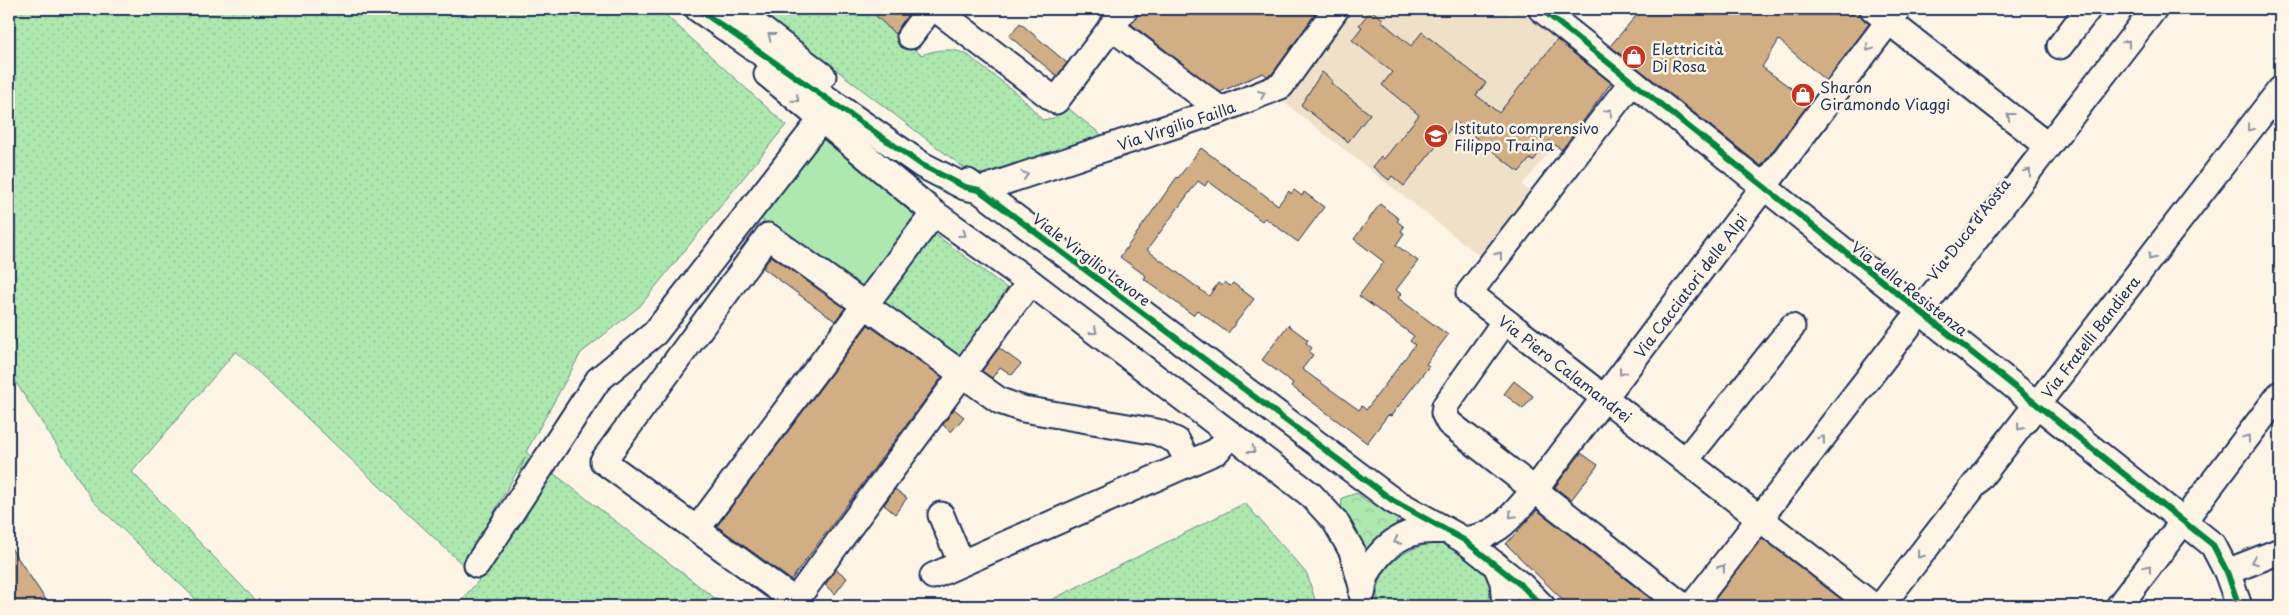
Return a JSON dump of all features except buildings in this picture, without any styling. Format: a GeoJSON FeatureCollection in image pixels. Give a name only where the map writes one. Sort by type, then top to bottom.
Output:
{"type":"FeatureCollection","features":[{"type":"Feature","properties":{"kind":"street","name":"Viale Virgilio Lavore"},"geometry":{"type":"LineString","coordinates":[[696,9],[758,67],[934,213],[1030,282],[1311,495],[1335,522],[1352,551],[1362,598]]}},
{"type":"Feature","properties":{"kind":"street","name":"Viale Virgilio Lavore"},"geometry":{"type":"LineString","coordinates":[[696,9],[922,165],[965,187],[979,190],[1392,500],[1454,535],[1496,565],[1522,586],[1542,606]]}},
{"type":"Feature","properties":{"kind":"street"},"geometry":{"type":"LineString","coordinates":[[735,9],[836,86],[979,190]]}},
{"type":"Feature","properties":{"kind":"street"},"geometry":{"type":"LineString","coordinates":[[910,36],[930,9]]}},
{"type":"Feature","properties":{"kind":"street"},"geometry":{"type":"LineString","coordinates":[[936,9],[1056,101],[1118,18],[1221,110]]}},
{"type":"Feature","properties":{"kind":"street","name":"Via Virgilio Failla"},"geometry":{"type":"LineString","coordinates":[[979,190],[1221,110],[1281,86],[1336,9]]}},
{"type":"Feature","properties":{"kind":"street","name":"Via della Resistenza"},"geometry":{"type":"LineString","coordinates":[[1541,9],[1763,188],[2213,545],[2228,572],[2238,606]]}},
{"type":"Feature","properties":{"kind":"street"},"geometry":{"type":"LineString","coordinates":[[2060,46],[2088,9]]}},
{"type":"Feature","properties":{"kind":"street","name":"Via Duca d'Aosta"},"geometry":{"type":"LineString","coordinates":[[1692,606],[2154,9]]}},
{"type":"Feature","properties":{"kind":"street"},"geometry":{"type":"LineString","coordinates":[[1886,13],[2048,146]]}},
{"type":"Feature","properties":{"kind":"street","name":"Via Cacciatori delle Alpi"},"geometry":{"type":"LineString","coordinates":[[1362,598],[1372,564],[1391,543],[1416,532],[1482,538],[1497,531],[1534,491],[1603,397],[1763,188],[1886,13]]}},
{"type":"Feature","properties":{"kind":"street","name":"Via Piero Calamandrei"},"geometry":{"type":"LineString","coordinates":[[1632,82],[1470,293],[1873,606]]}},
{"type":"Feature","properties":{"kind":"street","name":"Via Fratelli Bandiera"},"geometry":{"type":"LineString","coordinates":[[1881,606],[2280,90]]}},
{"type":"Feature","properties":{"kind":"street"},"geometry":{"type":"LineString","coordinates":[[477,565],[598,380],[655,333],[821,120]]}},
{"type":"Feature","properties":{"kind":"street"},"geometry":{"type":"LineString","coordinates":[[697,529],[934,213]]}},
{"type":"Feature","properties":{"kind":"street"},"geometry":{"type":"LineString","coordinates":[[1030,282],[962,374],[795,601],[603,461],[768,236],[866,305],[962,374],[1000,401],[1023,409],[1157,432],[1177,441],[1189,463]]}},
{"type":"Feature","properties":{"kind":"street"},"geometry":{"type":"LineString","coordinates":[[1505,321],[1445,406],[1444,414],[1449,423],[1683,606]]}},
{"type":"Feature","properties":{"kind":"street"},"geometry":{"type":"LineString","coordinates":[[1685,461],[1792,328]]}},
{"type":"Feature","properties":{"kind":"street"},"geometry":{"type":"LineString","coordinates":[[2118,606],[2280,394]]}},
{"type":"Feature","properties":{"kind":"street"},"geometry":{"type":"LineString","coordinates":[[933,576],[1217,451],[1231,434]]}},
{"type":"Feature","properties":{"kind":"street"},"geometry":{"type":"LineString","coordinates":[[941,515],[961,563]]}},
{"type":"Feature","properties":{"kind":"street"},"geometry":{"type":"LineString","coordinates":[[2228,572],[2280,551]]}},
{"type":"Feature","properties":{"kind":"street"},"geometry":{"type":"LineString","coordinates":[[1496,565],[1503,582],[1505,606]]}},
{"type":"Feature","properties":{"kind":"shaded area","name":"Istituto comprensivo Filippo Traina"},"geometry":{"type":"Polygon","coordinates":[[[1354,9],[1501,9],[1511,17],[1517,9],[1520,9],[1557,39],[1511,99],[1555,145],[1522,185],[1529,191],[1480,256],[1285,103],[1354,9]]]}},
{"type":"Feature","properties":{"kind":"green space"},"geometry":{"type":"Polygon","coordinates":[[[9,9],[659,9],[786,125],[640,306],[581,353],[526,452],[725,606],[456,606],[480,579],[525,457],[464,566],[236,351],[132,472],[261,606],[203,606],[93,501],[9,372],[9,9]]]}},
{"type":"Feature","properties":{"kind":"green space"},"geometry":{"type":"Polygon","coordinates":[[[757,9],[869,9],[921,55],[944,50],[966,54],[1021,97],[1042,120],[1054,118],[1065,106],[1107,139],[983,179],[972,174],[757,9]]]}},
{"type":"Feature","properties":{"kind":"green space"},"geometry":{"type":"Polygon","coordinates":[[[818,139],[828,140],[919,215],[861,292],[758,217],[818,139]]]}},
{"type":"Feature","properties":{"kind":"green space"},"geometry":{"type":"Polygon","coordinates":[[[932,232],[1012,292],[959,361],[878,305],[932,232]]]}},
{"type":"Feature","properties":{"kind":"green space"},"geometry":{"type":"Polygon","coordinates":[[[1357,493],[1367,501],[1402,515],[1396,523],[1396,529],[1367,553],[1363,553],[1341,514],[1342,498],[1357,493]]]}},
{"type":"Feature","properties":{"kind":"green space"},"geometry":{"type":"Polygon","coordinates":[[[1245,503],[1307,574],[1317,606],[1039,606],[1245,503]]]}},
{"type":"Feature","properties":{"kind":"green space"},"geometry":{"type":"Polygon","coordinates":[[[1432,543],[1450,545],[1481,565],[1491,581],[1494,606],[1377,606],[1377,593],[1380,582],[1391,564],[1409,551],[1432,543]]]}},
{"type":"Feature","properties":{"kind":"cycle path"},"geometry":{"type":"LineString","coordinates":[[698,9],[922,165],[965,187],[979,190],[1392,500],[1464,540],[1522,586],[1542,606]]}},
{"type":"Feature","properties":{"kind":"cycle path"},"geometry":{"type":"LineString","coordinates":[[1541,9],[2213,545],[2227,572],[2239,606]]}},
{"type":"Feature","properties":{"kind":"place","name":"Elettricità Di Rosa"},"geometry":{"type":"Point","coordinates":[1634,57]}},
{"type":"Feature","properties":{"kind":"place","name":"Sharon Giramondo Viaggi"},"geometry":{"type":"Point","coordinates":[1803,95]}},
{"type":"Feature","properties":{"kind":"place","name":"Istituto comprensivo Filippo Traina"},"geometry":{"type":"Point","coordinates":[1436,136]}}]}
